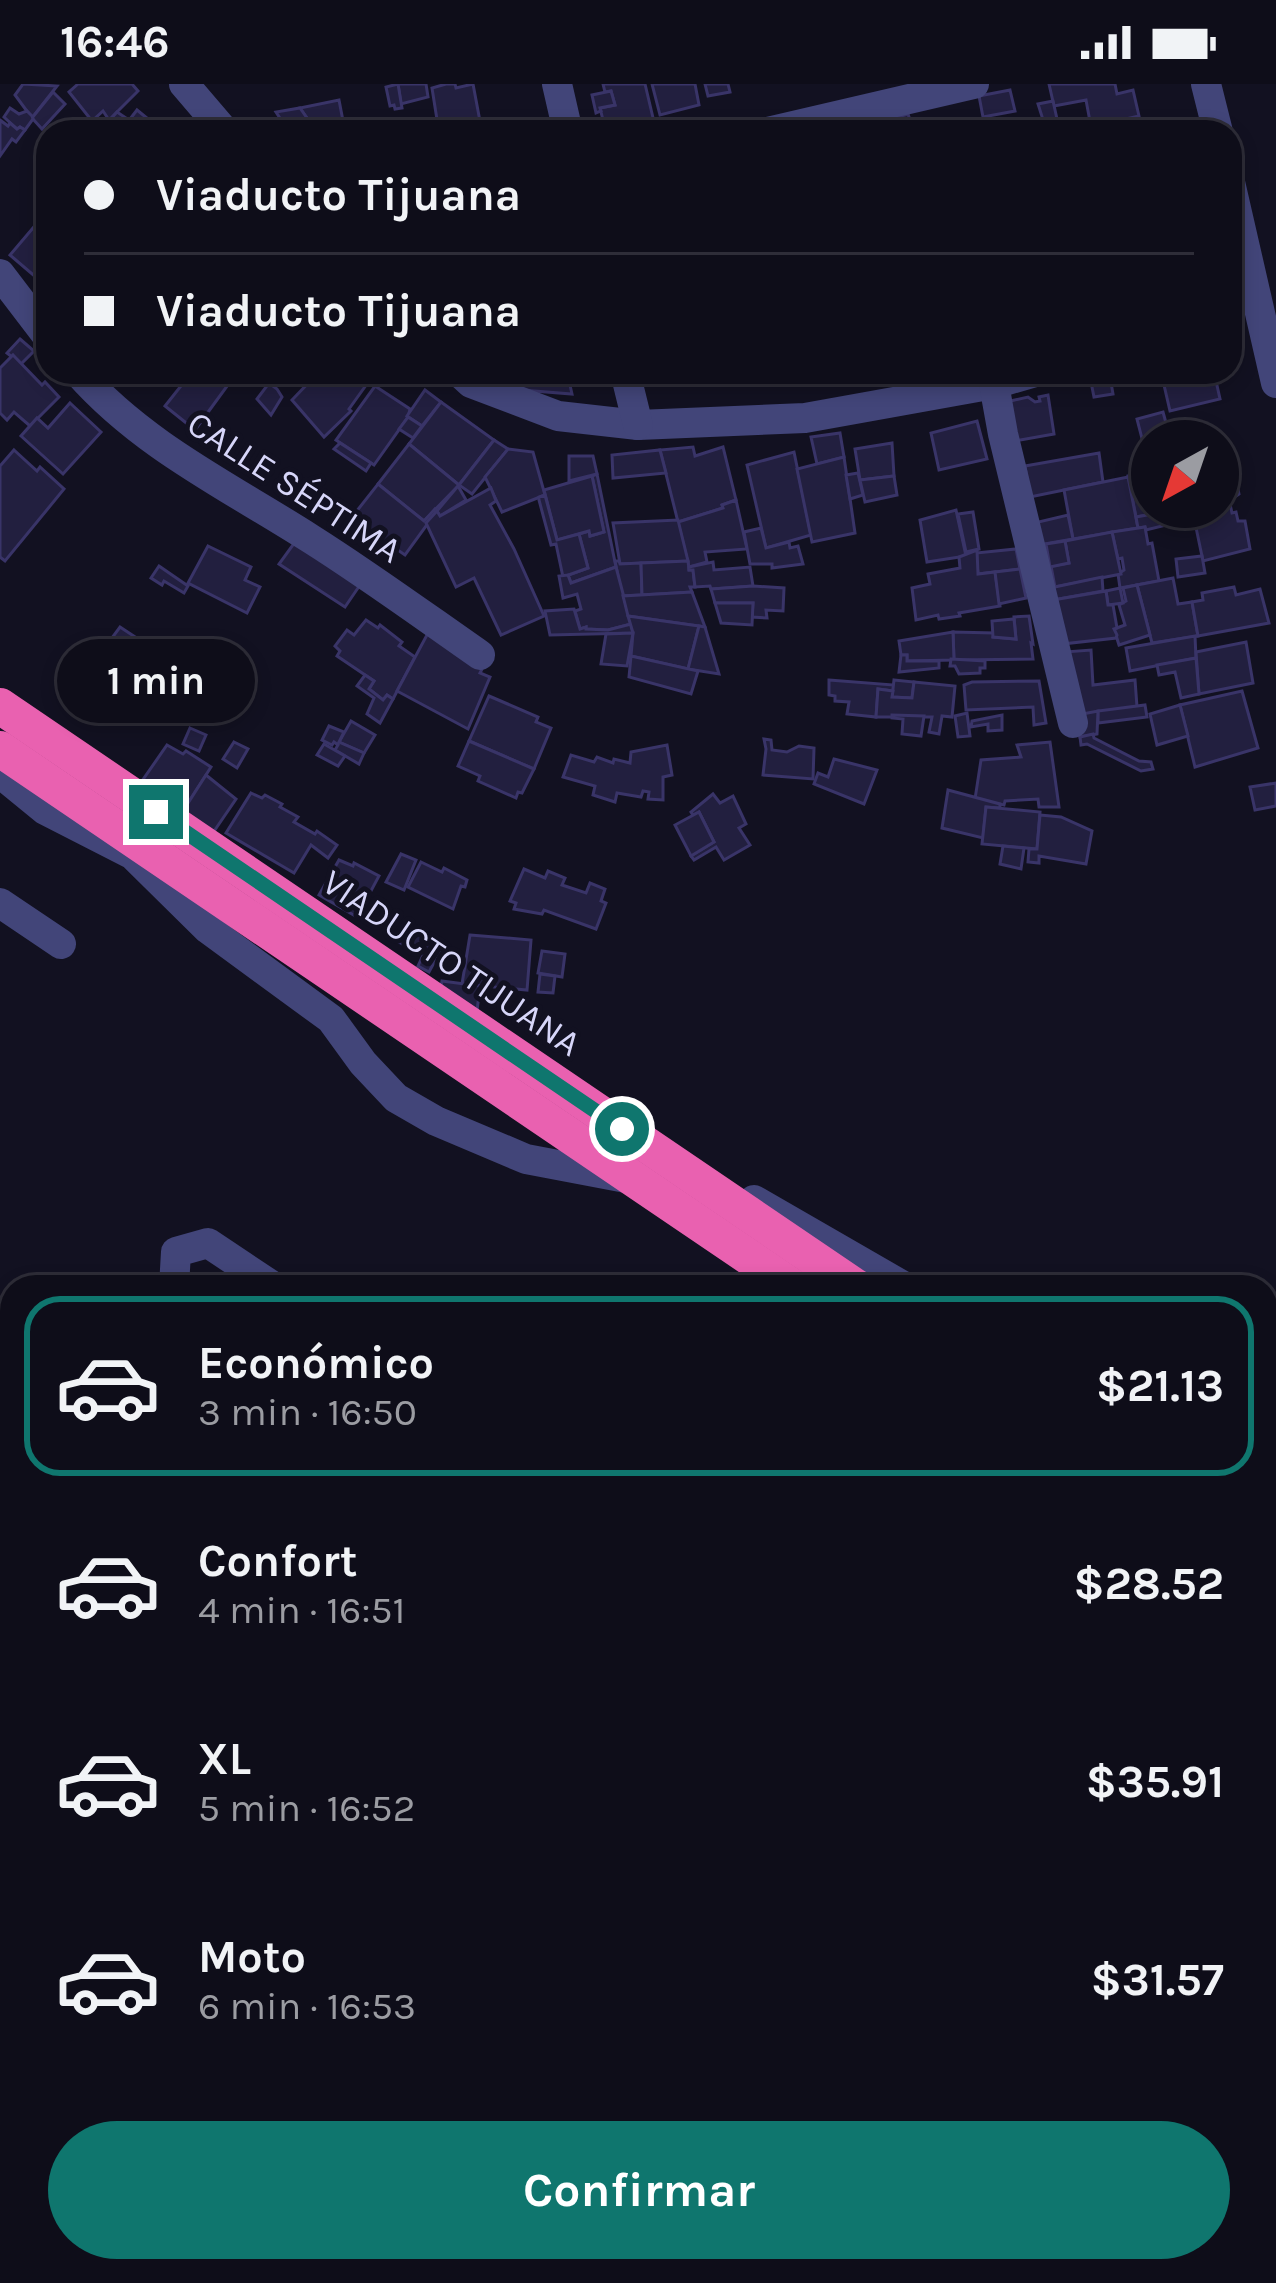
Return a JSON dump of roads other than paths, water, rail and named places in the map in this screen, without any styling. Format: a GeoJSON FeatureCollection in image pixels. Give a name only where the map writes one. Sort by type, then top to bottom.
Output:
{"type":"FeatureCollection","features":[{"type":"Feature","properties":{"kind":"highway","name":"VIADUCTO TIJUANA"},"geometry":{"type":"LineString","coordinates":[[0,706],[838,1275]]}},
{"type":"Feature","properties":{"kind":"highway"},"geometry":{"type":"LineString","coordinates":[[0,749],[775,1275]]}},
{"type":"Feature","properties":{"kind":"street"},"geometry":{"type":"LineString","coordinates":[[184,84],[215,120]]}},
{"type":"Feature","properties":{"kind":"street"},"geometry":{"type":"LineString","coordinates":[[557,84],[565,120]]}},
{"type":"Feature","properties":{"kind":"street"},"geometry":{"type":"LineString","coordinates":[[819,120],[974,84]]}},
{"type":"Feature","properties":{"kind":"street"},"geometry":{"type":"LineString","coordinates":[[1206,84],[1215,120]]}},
{"type":"Feature","properties":{"kind":"street"},"geometry":{"type":"LineString","coordinates":[[1242,221],[1268,305],[1276,383]]}},
{"type":"Feature","properties":{"kind":"street"},"geometry":{"type":"LineString","coordinates":[[0,274],[36,321]]}},
{"type":"Feature","properties":{"kind":"street","name":"CALLE SÉPTIMA"},"geometry":{"type":"LineString","coordinates":[[88,384],[143,435],[311,539],[480,655]]}},
{"type":"Feature","properties":{"kind":"street"},"geometry":{"type":"LineString","coordinates":[[476,384],[558,416],[638,425],[805,418],[994,384],[1073,723]]}},
{"type":"Feature","properties":{"kind":"street"},"geometry":{"type":"LineString","coordinates":[[628,384],[638,425]]}},
{"type":"Feature","properties":{"kind":"street"},"geometry":{"type":"LineString","coordinates":[[0,773],[45,810],[133,856],[208,929],[331,1019],[396,1098],[436,1121],[526,1159],[646,1182],[732,1187],[884,1275]]}},
{"type":"Feature","properties":{"kind":"street"},"geometry":{"type":"LineString","coordinates":[[0,903],[61,944]]}},
{"type":"Feature","properties":{"kind":"street"},"geometry":{"type":"LineString","coordinates":[[174,1275],[176,1252],[208,1243],[256,1275]]}}]}
